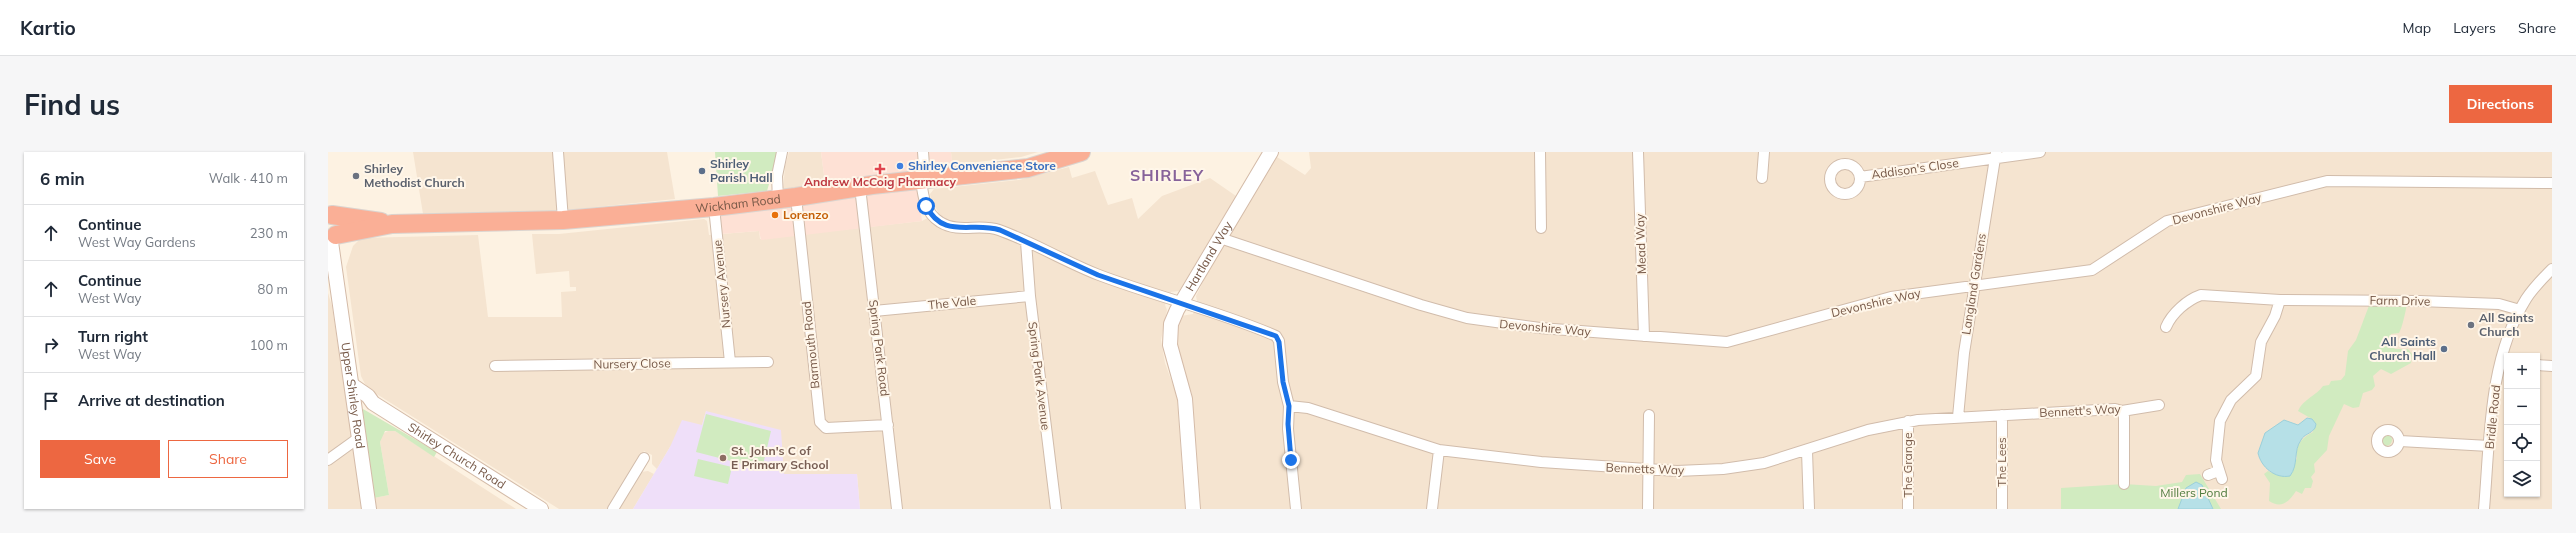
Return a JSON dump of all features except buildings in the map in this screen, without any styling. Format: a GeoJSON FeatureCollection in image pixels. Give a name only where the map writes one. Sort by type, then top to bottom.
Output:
{"type":"FeatureCollection","features":[{"type":"Feature","properties":{"kind":"highway","name":"Wickham Road"},"geometry":{"type":"LineString","coordinates":[[330,213],[392,224],[563,220],[714,207],[796,198],[860,187],[1028,168],[1081,152]]}},
{"type":"Feature","properties":{"kind":"highway"},"geometry":{"type":"LineString","coordinates":[[330,213],[336,222],[332,241]]}},
{"type":"Feature","properties":{"kind":"highway","name":"Wickham Road"},"geometry":{"type":"LineString","coordinates":[[332,241],[392,224]]}},
{"type":"Feature","properties":{"kind":"street"},"geometry":{"type":"LineString","coordinates":[[558,152],[563,220]]}},
{"type":"Feature","properties":{"kind":"street"},"geometry":{"type":"LineString","coordinates":[[778,200],[777,176],[782,152]]}},
{"type":"Feature","properties":{"kind":"street"},"geometry":{"type":"LineString","coordinates":[[923,152],[923,180],[926,206],[938,221],[957,229],[994,228],[1098,275],[1182,302],[1276,336],[1279,342],[1283,382],[1289,406],[1288,429],[1296,509]]}},
{"type":"Feature","properties":{"kind":"street","name":"Hartland Way"},"geometry":{"type":"LineString","coordinates":[[1193,509],[1184,392],[1170,345],[1171,324],[1182,302],[1271,152]]}},
{"type":"Feature","properties":{"kind":"street"},"geometry":{"type":"LineString","coordinates":[[1540,152],[1541,228]]}},
{"type":"Feature","properties":{"kind":"street","name":"Mead Way"},"geometry":{"type":"LineString","coordinates":[[1638,152],[1644,336]]}},
{"type":"Feature","properties":{"kind":"street"},"geometry":{"type":"LineString","coordinates":[[1762,178],[1764,152]]}},
{"type":"Feature","properties":{"kind":"street","name":"Addison's Close"},"geometry":{"type":"LineString","coordinates":[[1860,176],[1995,156],[2040,152]]}},
{"type":"Feature","properties":{"kind":"street","name":"Langland Gardens"},"geometry":{"type":"LineString","coordinates":[[1958,417],[1963,356],[1995,156]]}},
{"type":"Feature","properties":{"kind":"street","name":"Devonshire Way"},"geometry":{"type":"LineString","coordinates":[[1220,238],[1421,306],[1467,318],[1511,325],[1731,342],[1891,297],[2092,270],[2167,221],[2326,181],[2552,183]]}},
{"type":"Feature","properties":{"kind":"street","name":"Spring Park Road"},"geometry":{"type":"LineString","coordinates":[[860,187],[897,509]]}},
{"type":"Feature","properties":{"kind":"street","name":"Barmouth Road"},"geometry":{"type":"LineString","coordinates":[[796,198],[820,422],[828,428],[888,424]]}},
{"type":"Feature","properties":{"kind":"street","name":"Nursery Avenue"},"geometry":{"type":"LineString","coordinates":[[714,207],[730,362]]}},
{"type":"Feature","properties":{"kind":"street","name":"Upper Shirley Road"},"geometry":{"type":"LineString","coordinates":[[332,241],[368,509]]}},
{"type":"Feature","properties":{"kind":"street","name":"Spring Park Avenue"},"geometry":{"type":"LineString","coordinates":[[1026,242],[1030,296],[1056,509]]}},
{"type":"Feature","properties":{"kind":"street","name":"Upper Shirley Road"},"geometry":{"type":"LineString","coordinates":[[328,267],[338,281]]}},
{"type":"Feature","properties":{"kind":"street","name":"Bridle Road"},"geometry":{"type":"LineString","coordinates":[[2507,353],[2520,310],[2530,293],[2552,269]]}},
{"type":"Feature","properties":{"kind":"street","name":"Farm Drive"},"geometry":{"type":"LineString","coordinates":[[2166,327],[2176,312],[2189,300],[2201,295],[2280,300],[2425,301],[2499,304],[2520,310]]}},
{"type":"Feature","properties":{"kind":"street","name":"The Vale"},"geometry":{"type":"LineString","coordinates":[[874,311],[1030,296]]}},
{"type":"Feature","properties":{"kind":"street"},"geometry":{"type":"LineString","coordinates":[[2216,475],[2216,446],[2222,416],[2231,400],[2256,376],[2261,342],[2275,316],[2280,300]]}},
{"type":"Feature","properties":{"kind":"street","name":"Nursery Close"},"geometry":{"type":"LineString","coordinates":[[495,366],[768,362]]}},
{"type":"Feature","properties":{"kind":"street","name":"Bridle Road"},"geometry":{"type":"LineString","coordinates":[[2484,509],[2495,389],[2504,362]]}},
{"type":"Feature","properties":{"kind":"street"},"geometry":{"type":"LineString","coordinates":[[2540,365],[2552,366]]}},
{"type":"Feature","properties":{"kind":"street","name":"Shirley Church Road"},"geometry":{"type":"LineString","coordinates":[[352,386],[368,396],[373,403],[541,509]]}},
{"type":"Feature","properties":{"kind":"street"},"geometry":{"type":"LineString","coordinates":[[353,403],[373,403]]}},
{"type":"Feature","properties":{"kind":"street","name":"Bennett's Way"},"geometry":{"type":"LineString","coordinates":[[2002,415],[2115,409],[2122,411],[2159,405]]}},
{"type":"Feature","properties":{"kind":"street","name":"Bennetts Way"},"geometry":{"type":"LineString","coordinates":[[1289,406],[1304,406],[1439,450],[1498,458],[1648,471],[1723,469],[1764,463],[1807,452],[1862,432],[1908,421],[2002,415]]}},
{"type":"Feature","properties":{"kind":"street"},"geometry":{"type":"LineString","coordinates":[[2122,411],[2124,416],[2124,484]]}},
{"type":"Feature","properties":{"kind":"street"},"geometry":{"type":"LineString","coordinates":[[1648,509],[1649,415]]}},
{"type":"Feature","properties":{"kind":"street","name":"The Lees"},"geometry":{"type":"LineString","coordinates":[[2002,415],[2002,509]]}},
{"type":"Feature","properties":{"kind":"street","name":"The Grange"},"geometry":{"type":"LineString","coordinates":[[1908,421],[1908,509]]}},
{"type":"Feature","properties":{"kind":"street"},"geometry":{"type":"LineString","coordinates":[[328,460],[358,438]]}},
{"type":"Feature","properties":{"kind":"street"},"geometry":{"type":"LineString","coordinates":[[2400,441],[2489,446]]}},
{"type":"Feature","properties":{"kind":"street"},"geometry":{"type":"LineString","coordinates":[[1432,509],[1439,450]]}},
{"type":"Feature","properties":{"kind":"street"},"geometry":{"type":"LineString","coordinates":[[1807,452],[1809,509]]}},
{"type":"Feature","properties":{"kind":"street"},"geometry":{"type":"LineString","coordinates":[[613,509],[644,458]]}},
{"type":"Feature","properties":{"kind":"shaded area"},"geometry":{"type":"Polygon","coordinates":[[[413,152],[667,152],[675,199],[537,213],[423,214],[413,152]]]}},
{"type":"Feature","properties":{"kind":"shaded area"},"geometry":{"type":"Polygon","coordinates":[[[789,152],[821,152],[825,183],[783,190],[785,166],[789,152]]]}},
{"type":"Feature","properties":{"kind":"shaded area"},"geometry":{"type":"Polygon","coordinates":[[[821,152],[951,152],[954,182],[917,185],[922,221],[761,240],[759,231],[721,234],[719,211],[827,198],[821,152]]]}},
{"type":"Feature","properties":{"kind":"shaded area"},"geometry":{"type":"Polygon","coordinates":[[[951,152],[1038,152],[1021,157],[952,165],[951,152]]]}},
{"type":"Feature","properties":{"kind":"shaded area"},"geometry":{"type":"Polygon","coordinates":[[[1309,152],[2552,152],[2552,509],[1201,509],[1192,394],[1177,350],[1178,323],[1181,316],[1193,314],[1197,301],[1196,296],[1209,270],[1277,157],[1305,175],[1311,168],[1309,152]]]}},
{"type":"Feature","properties":{"kind":"shaded area"},"geometry":{"type":"Polygon","coordinates":[[[1069,167],[1072,178],[1095,171],[1108,205],[1132,198],[1138,219],[1162,196],[1210,178],[1236,196],[1179,291],[1171,292],[1165,305],[1167,310],[1161,340],[1165,363],[1177,396],[1185,509],[860,509],[857,474],[784,474],[706,411],[702,425],[670,447],[657,469],[652,464],[652,455],[644,451],[607,509],[559,509],[375,393],[365,384],[361,376],[346,267],[353,246],[361,238],[478,235],[488,317],[562,317],[561,292],[576,291],[576,287],[570,287],[569,271],[536,274],[532,234],[559,234],[704,219],[707,221],[709,235],[759,231],[760,239],[922,221],[938,212],[930,194],[934,189],[1019,180],[1069,167]]]}},
{"type":"Feature","properties":{"kind":"shaded area"},"geometry":{"type":"Polygon","coordinates":[[[328,293],[332,306],[362,509],[328,509],[328,293]]]}},
{"type":"Feature","properties":{"kind":"shaded area","name":"St. John's C of E Primary School"},"geometry":{"type":"Polygon","coordinates":[[[706,411],[781,430],[784,474],[857,474],[860,509],[633,509],[670,447],[682,420],[702,425],[706,411]]]}},
{"type":"Feature","properties":{"kind":"shaded area"},"geometry":{"type":"Polygon","coordinates":[[[390,430],[395,431],[516,509],[376,509],[374,498],[389,495],[380,442],[382,434],[390,430]]]}},
{"type":"Feature","properties":{"kind":"shaded area"},"geometry":{"type":"Polygon","coordinates":[[[648,471],[654,474],[633,509],[617,509],[641,472],[648,471]]]}},
{"type":"Feature","properties":{"kind":"green space"},"geometry":{"type":"Polygon","coordinates":[[[715,152],[778,152],[767,191],[718,196],[715,152]]]}},
{"type":"Feature","properties":{"kind":"green space"},"geometry":{"type":"Polygon","coordinates":[[[2370,303],[2407,304],[2400,331],[2399,333],[2391,334],[2389,342],[2395,349],[2408,349],[2412,354],[2411,363],[2391,374],[2381,369],[2373,376],[2375,386],[2372,390],[2363,393],[2359,407],[2353,408],[2344,404],[2329,436],[2327,450],[2314,464],[2315,472],[2311,477],[2313,481],[2311,488],[2305,488],[2302,494],[2296,491],[2288,501],[2284,503],[2273,503],[2269,501],[2270,483],[2264,474],[2268,471],[2272,473],[2297,459],[2298,446],[2305,437],[2313,432],[2312,419],[2298,411],[2306,401],[2323,386],[2329,385],[2331,381],[2341,380],[2345,375],[2348,351],[2356,340],[2370,303]]]}},
{"type":"Feature","properties":{"kind":"green space"},"geometry":{"type":"Polygon","coordinates":[[[363,409],[437,452],[434,457],[395,431],[385,431],[380,442],[389,495],[374,498],[361,411],[363,409]]]}},
{"type":"Feature","properties":{"kind":"green space"},"geometry":{"type":"Polygon","coordinates":[[[706,414],[771,431],[762,469],[696,452],[706,414]]]}},
{"type":"Feature","properties":{"kind":"green space"},"geometry":{"type":"Polygon","coordinates":[[[2384,434],[2388,434],[2392,440],[2388,446],[2384,446],[2380,442],[2380,438],[2384,434]]]}},
{"type":"Feature","properties":{"kind":"green space"},"geometry":{"type":"Polygon","coordinates":[[[698,459],[732,467],[728,484],[694,476],[698,459]]]}},
{"type":"Feature","properties":{"kind":"green space","name":"Millers Pond"},"geometry":{"type":"Polygon","coordinates":[[[2200,474],[2221,509],[2061,509],[2061,488],[2124,484],[2156,486],[2182,482],[2186,475],[2200,474]]]}},
{"type":"Feature","properties":{"kind":"water"},"geometry":{"type":"Polygon","coordinates":[[[2307,418],[2312,419],[2316,424],[2315,428],[2312,432],[2302,438],[2297,449],[2293,471],[2290,476],[2279,476],[2274,474],[2265,467],[2258,453],[2265,433],[2284,420],[2298,425],[2307,418]]]}},
{"type":"Feature","properties":{"kind":"water","name":"Millers Pond"},"geometry":{"type":"Polygon","coordinates":[[[2196,482],[2202,485],[2213,509],[2178,509],[2186,488],[2196,482]]]}},
{"type":"Feature","properties":{"kind":"place","name":"Shirley Convenience Store"},"geometry":{"type":"Point","coordinates":[900,166]}},
{"type":"Feature","properties":{"kind":"place","name":"Andrew McCoig Pharmacy"},"geometry":{"type":"Point","coordinates":[880,169]}},
{"type":"Feature","properties":{"kind":"place","name":"Shirley Parish Hall"},"geometry":{"type":"Point","coordinates":[702,171]}},
{"type":"Feature","properties":{"kind":"place","name":"Shirley Methodist Church"},"geometry":{"type":"Point","coordinates":[356,176]}},
{"type":"Feature","properties":{"kind":"place","name":"Lorenzo"},"geometry":{"type":"Point","coordinates":[775,215]}},
{"type":"Feature","properties":{"kind":"place","name":"All Saints Church"},"geometry":{"type":"Point","coordinates":[2471,325]}},
{"type":"Feature","properties":{"kind":"place","name":"All Saints Church Hall"},"geometry":{"type":"Point","coordinates":[2444,349]}},
{"type":"Feature","properties":{"kind":"place","name":"St. John's C of E Primary School"},"geometry":{"type":"Point","coordinates":[723,458]}},
{"type":"Feature","properties":{"kind":"district","name":"SHIRLEY"},"geometry":{"type":"Point","coordinates":[1167,175]}},
{"type":"Feature","properties":{"kind":"route"},"geometry":{"type":"LineString","coordinates":[[926,206],[933,217],[944,225],[957,229],[982,227],[1000,230],[1098,275],[1266,331],[1279,338],[1283,382],[1289,406],[1288,424],[1291,460]]}}]}
